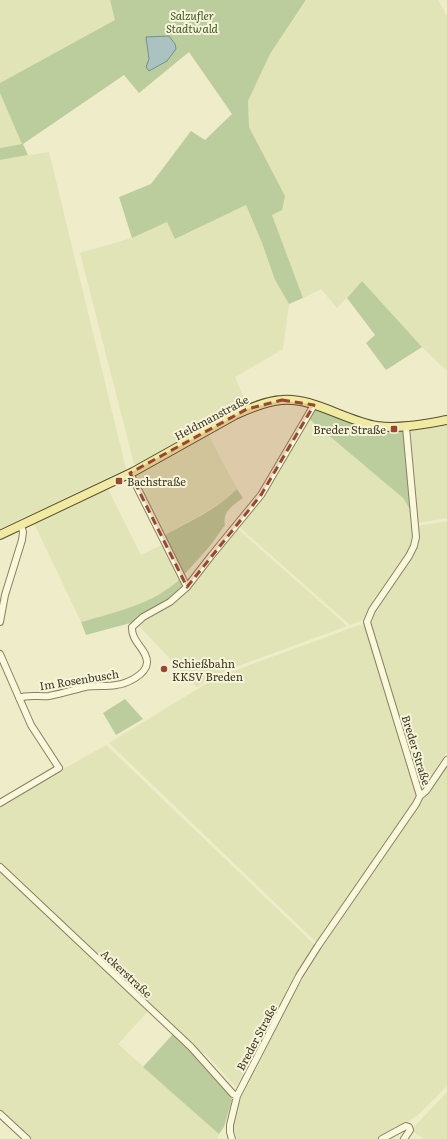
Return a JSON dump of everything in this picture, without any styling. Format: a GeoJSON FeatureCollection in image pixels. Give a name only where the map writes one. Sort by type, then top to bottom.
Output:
{"type":"FeatureCollection","features":[{"type":"Feature","properties":{"kind":"main road","name":"Heldmanstraße"},"geometry":{"type":"LineString","coordinates":[[0,535],[130,473],[222,421],[247,409],[282,400],[303,402],[314,405],[355,420],[377,426],[406,427],[447,420]]}},
{"type":"Feature","properties":{"kind":"street"},"geometry":{"type":"LineString","coordinates":[[130,473],[187,587],[261,495],[314,405]]}},
{"type":"Feature","properties":{"kind":"street","name":"Breder Straße"},"geometry":{"type":"LineString","coordinates":[[232,1139],[230,1125],[237,1096],[299,976],[420,796],[367,622],[372,610],[409,556],[414,546],[416,537],[406,427]]}},
{"type":"Feature","properties":{"kind":"street"},"geometry":{"type":"LineString","coordinates":[[0,622],[5,595],[22,540],[23,532],[21,525]]}},
{"type":"Feature","properties":{"kind":"street","name":"Im Rosenbusch"},"geometry":{"type":"LineString","coordinates":[[19,698],[24,696],[55,695],[87,687],[117,685],[143,672],[147,663],[146,658],[133,637],[132,627],[136,622],[170,602],[187,587]]}},
{"type":"Feature","properties":{"kind":"street"},"geometry":{"type":"LineString","coordinates":[[0,654],[31,725],[59,768],[0,802]]}},
{"type":"Feature","properties":{"kind":"street"},"geometry":{"type":"LineString","coordinates":[[420,796],[426,791],[447,760]]}},
{"type":"Feature","properties":{"kind":"street","name":"Ackerstraße"},"geometry":{"type":"LineString","coordinates":[[0,867],[191,1047],[233,1094],[237,1096]]}},
{"type":"Feature","properties":{"kind":"street"},"geometry":{"type":"LineString","coordinates":[[0,1114],[27,1139]]}},
{"type":"Feature","properties":{"kind":"street"},"geometry":{"type":"LineString","coordinates":[[382,1139],[406,1126],[409,1127],[410,1130],[404,1139]]}},
{"type":"Feature","properties":{"kind":"highlighted area"},"geometry":{"type":"Polygon","coordinates":[[[282,400],[314,405],[261,495],[187,587],[130,473],[247,409],[282,400]]]}},
{"type":"Feature","properties":{"kind":"green space"},"geometry":{"type":"Polygon","coordinates":[[[0,0],[110,0],[116,20],[0,83],[0,0]]]}},
{"type":"Feature","properties":{"kind":"green space","name":"Salzufler Stadtwald"},"geometry":{"type":"Polygon","coordinates":[[[110,0],[306,0],[270,54],[248,101],[249,127],[285,196],[282,210],[272,215],[303,298],[289,304],[275,280],[262,243],[246,205],[175,239],[167,222],[132,238],[119,197],[151,184],[191,131],[205,140],[232,114],[189,52],[139,93],[124,75],[23,144],[28,155],[0,160],[0,148],[22,144],[0,93],[0,83],[115,20],[110,0]]]}},
{"type":"Feature","properties":{"kind":"green space"},"geometry":{"type":"Polygon","coordinates":[[[307,0],[438,0],[447,16],[447,371],[422,347],[362,281],[337,308],[321,289],[303,298],[290,264],[272,215],[285,196],[249,127],[248,101],[270,54],[307,0]]]}},
{"type":"Feature","properties":{"kind":"green space"},"geometry":{"type":"Polygon","coordinates":[[[0,93],[23,144],[0,148],[0,93]]]}},
{"type":"Feature","properties":{"kind":"green space"},"geometry":{"type":"Polygon","coordinates":[[[49,152],[126,469],[0,529],[0,160],[49,152]]]}},
{"type":"Feature","properties":{"kind":"green space"},"geometry":{"type":"Polygon","coordinates":[[[246,205],[262,243],[275,280],[289,304],[283,349],[235,377],[247,405],[138,464],[134,464],[80,253],[132,238],[167,222],[176,239],[246,205]]]}},
{"type":"Feature","properties":{"kind":"green space"},"geometry":{"type":"Polygon","coordinates":[[[362,281],[422,347],[386,370],[366,343],[375,335],[347,298],[362,281]]]}},
{"type":"Feature","properties":{"kind":"green space"},"geometry":{"type":"Polygon","coordinates":[[[317,408],[399,429],[405,434],[412,513],[403,498],[308,418],[313,410],[317,408]]]}},
{"type":"Feature","properties":{"kind":"green space"},"geometry":{"type":"Polygon","coordinates":[[[308,418],[403,498],[412,513],[414,535],[407,554],[368,614],[362,621],[350,625],[238,526],[308,418]]]}},
{"type":"Feature","properties":{"kind":"green space"},"geometry":{"type":"Polygon","coordinates":[[[447,422],[447,518],[418,523],[409,431],[412,428],[447,422]]]}},
{"type":"Feature","properties":{"kind":"green space"},"geometry":{"type":"Polygon","coordinates":[[[207,432],[237,489],[231,496],[211,509],[163,536],[132,474],[207,432]]]}},
{"type":"Feature","properties":{"kind":"green space"},"geometry":{"type":"Polygon","coordinates":[[[107,487],[141,555],[164,544],[181,578],[171,588],[135,607],[81,622],[34,523],[107,487]]]}},
{"type":"Feature","properties":{"kind":"green space"},"geometry":{"type":"Polygon","coordinates":[[[237,489],[243,498],[229,509],[225,516],[225,525],[210,546],[183,576],[163,536],[192,521],[221,503],[237,489]]]}},
{"type":"Feature","properties":{"kind":"green space"},"geometry":{"type":"Polygon","coordinates":[[[447,521],[447,752],[424,786],[421,785],[370,622],[372,616],[414,555],[418,543],[418,526],[447,521]]]}},
{"type":"Feature","properties":{"kind":"green space"},"geometry":{"type":"Polygon","coordinates":[[[237,528],[347,626],[230,669],[197,687],[137,624],[171,604],[189,590],[212,556],[237,528]]]}},
{"type":"Feature","properties":{"kind":"green space"},"geometry":{"type":"Polygon","coordinates":[[[181,578],[184,587],[170,600],[134,622],[86,635],[81,622],[121,611],[147,601],[170,587],[181,578]]]}},
{"type":"Feature","properties":{"kind":"green space"},"geometry":{"type":"Polygon","coordinates":[[[359,625],[365,626],[412,772],[415,795],[412,804],[317,943],[109,743],[214,679],[359,625]]]}},
{"type":"Feature","properties":{"kind":"green space"},"geometry":{"type":"Polygon","coordinates":[[[125,699],[143,719],[116,735],[103,713],[125,699]]]}},
{"type":"Feature","properties":{"kind":"green space"},"geometry":{"type":"Polygon","coordinates":[[[106,745],[315,945],[296,973],[236,1087],[205,1053],[200,1054],[0,864],[0,805],[106,745]]]}},
{"type":"Feature","properties":{"kind":"green space"},"geometry":{"type":"Polygon","coordinates":[[[447,765],[447,1086],[418,1115],[388,1135],[379,1139],[237,1139],[234,1129],[235,1113],[242,1096],[296,990],[320,951],[447,765]]]}},
{"type":"Feature","properties":{"kind":"green space"},"geometry":{"type":"Polygon","coordinates":[[[0,869],[149,1010],[118,1044],[219,1134],[217,1139],[31,1139],[0,1111],[0,869]]]}},
{"type":"Feature","properties":{"kind":"green space"},"geometry":{"type":"Polygon","coordinates":[[[174,1033],[231,1096],[232,1100],[224,1127],[219,1134],[143,1067],[174,1033]]]}},
{"type":"Feature","properties":{"kind":"green space"},"geometry":{"type":"Polygon","coordinates":[[[447,1092],[447,1139],[424,1139],[411,1130],[447,1092]]]}},
{"type":"Feature","properties":{"kind":"water"},"geometry":{"type":"Polygon","coordinates":[[[169,36],[175,44],[176,49],[167,61],[149,71],[146,67],[149,59],[146,37],[169,36]]]}},
{"type":"Feature","properties":{"kind":"place","name":"Breder Straße"},"geometry":{"type":"Point","coordinates":[394,429]}},
{"type":"Feature","properties":{"kind":"place","name":"Bachstraße"},"geometry":{"type":"Point","coordinates":[119,481]}},
{"type":"Feature","properties":{"kind":"place","name":"Schießbahn KKSV Breden"},"geometry":{"type":"Point","coordinates":[164,669]}}]}
